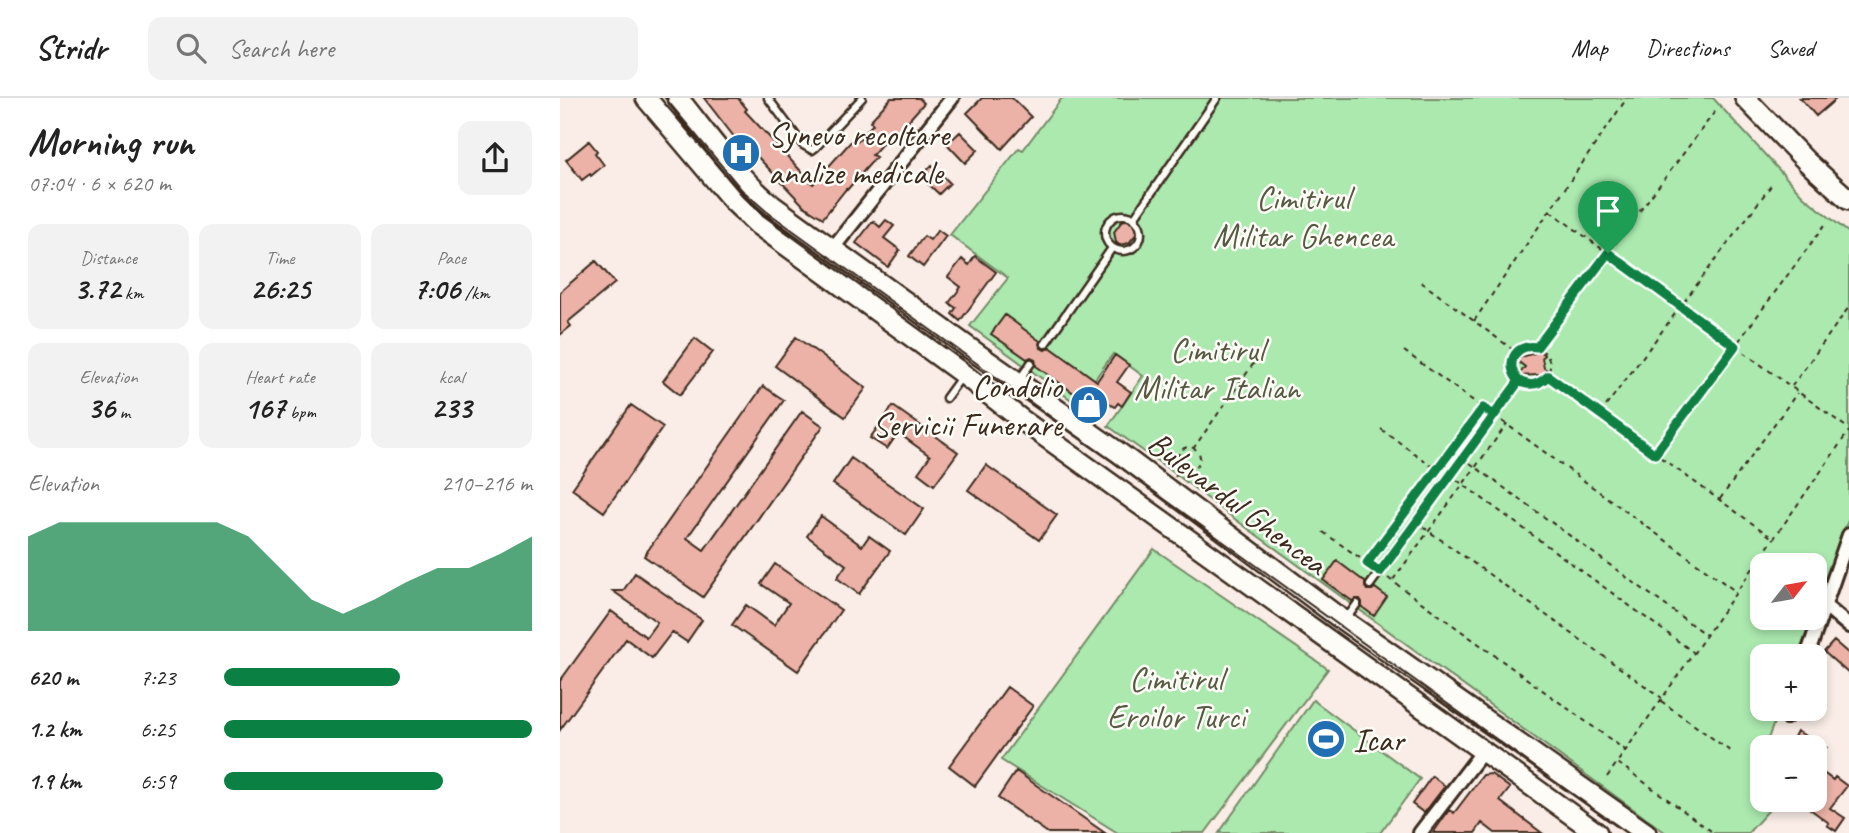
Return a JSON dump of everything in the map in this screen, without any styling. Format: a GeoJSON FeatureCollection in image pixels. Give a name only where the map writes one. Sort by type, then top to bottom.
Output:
{"type":"FeatureCollection","features":[{"type":"Feature","properties":{"kind":"main road","name":"Bulevardul Ghencea"},"geometry":{"type":"LineString","coordinates":[[646,98],[757,224],[963,374],[1022,421],[1597,833]]}},
{"type":"Feature","properties":{"kind":"main road","name":"Bulevardul Ghencea"},"geometry":{"type":"LineString","coordinates":[[678,98],[732,165],[755,191],[773,206],[1118,452],[1344,620],[1646,833]]}},
{"type":"Feature","properties":{"kind":"main road"},"geometry":{"type":"LineString","coordinates":[[1745,98],[1807,162],[1849,200]]}},
{"type":"Feature","properties":{"kind":"main road"},"geometry":{"type":"LineString","coordinates":[[739,206],[755,191]]}},
{"type":"Feature","properties":{"kind":"main road"},"geometry":{"type":"LineString","coordinates":[[1002,404],[1018,382]]}},
{"type":"Feature","properties":{"kind":"main road"},"geometry":{"type":"LineString","coordinates":[[1330,641],[1344,620]]}},
{"type":"Feature","properties":{"kind":"street"},"geometry":{"type":"LineString","coordinates":[[833,248],[952,98]]}},
{"type":"Feature","properties":{"kind":"street"},"geometry":{"type":"LineString","coordinates":[[1827,597],[1849,535]]}},
{"type":"Feature","properties":{"kind":"street"},"geometry":{"type":"LineString","coordinates":[[1827,608],[1849,626]]}},
{"type":"Feature","properties":{"kind":"street"},"geometry":{"type":"LineString","coordinates":[[1424,832],[1483,751]]}},
{"type":"Feature","properties":{"kind":"lane"},"geometry":{"type":"LineString","coordinates":[[768,98],[803,145],[812,150],[862,98]]}},
{"type":"Feature","properties":{"kind":"lane"},"geometry":{"type":"LineString","coordinates":[[1134,218],[1217,98]]}},
{"type":"Feature","properties":{"kind":"lane"},"geometry":{"type":"LineString","coordinates":[[1116,216],[1134,218],[1141,229],[1140,242],[1124,252],[1112,248],[1105,237],[1107,225],[1116,216]]}},
{"type":"Feature","properties":{"kind":"lane"},"geometry":{"type":"LineString","coordinates":[[1045,344],[1112,248]]}},
{"type":"Feature","properties":{"kind":"lane"},"geometry":{"type":"LineString","coordinates":[[1018,382],[1031,363]]}},
{"type":"Feature","properties":{"kind":"lane"},"geometry":{"type":"LineString","coordinates":[[946,398],[963,374]]}},
{"type":"Feature","properties":{"kind":"lane"},"geometry":{"type":"LineString","coordinates":[[1370,585],[1519,381]]}},
{"type":"Feature","properties":{"kind":"lane"},"geometry":{"type":"LineString","coordinates":[[1344,620],[1357,604]]}},
{"type":"Feature","properties":{"kind":"path"},"geometry":{"type":"LineString","coordinates":[[1474,321],[1628,98]]}},
{"type":"Feature","properties":{"kind":"path"},"geometry":{"type":"LineString","coordinates":[[1537,347],[1717,109]]}},
{"type":"Feature","properties":{"kind":"path"},"geometry":{"type":"LineString","coordinates":[[1600,414],[1773,183]]}},
{"type":"Feature","properties":{"kind":"path"},"geometry":{"type":"LineString","coordinates":[[1550,211],[1849,430],[1607,777]]}},
{"type":"Feature","properties":{"kind":"path"},"geometry":{"type":"LineString","coordinates":[[1655,454],[1827,222]]}},
{"type":"Feature","properties":{"kind":"path"},"geometry":{"type":"LineString","coordinates":[[1421,282],[1516,353]]}},
{"type":"Feature","properties":{"kind":"path"},"geometry":{"type":"LineString","coordinates":[[1792,387],[1849,307]]}},
{"type":"Feature","properties":{"kind":"path"},"geometry":{"type":"LineString","coordinates":[[1193,449],[1266,346]]}},
{"type":"Feature","properties":{"kind":"path"},"geometry":{"type":"LineString","coordinates":[[1527,346],[1537,347],[1549,358],[1550,370],[1548,376],[1538,384],[1525,384],[1515,377],[1511,364],[1516,353],[1527,346]]}},
{"type":"Feature","properties":{"kind":"path"},"geometry":{"type":"LineString","coordinates":[[1404,351],[1736,592]]}},
{"type":"Feature","properties":{"kind":"path"},"geometry":{"type":"LineString","coordinates":[[1548,376],[1773,539]]}},
{"type":"Feature","properties":{"kind":"path"},"geometry":{"type":"LineString","coordinates":[[1719,500],[1798,392]]}},
{"type":"Feature","properties":{"kind":"path"},"geometry":{"type":"LineString","coordinates":[[1367,563],[1483,408]]}},
{"type":"Feature","properties":{"kind":"path"},"geometry":{"type":"LineString","coordinates":[[1392,581],[1507,424]]}},
{"type":"Feature","properties":{"kind":"path"},"geometry":{"type":"LineString","coordinates":[[1381,429],[1437,470],[1463,484],[1694,653]]}},
{"type":"Feature","properties":{"kind":"path"},"geometry":{"type":"LineString","coordinates":[[1193,449],[1198,454],[1198,464],[1192,468],[1182,467],[1178,458],[1180,451],[1193,449]]}},
{"type":"Feature","properties":{"kind":"path"},"geometry":{"type":"LineString","coordinates":[[1463,458],[1706,635]]}},
{"type":"Feature","properties":{"kind":"path"},"geometry":{"type":"LineString","coordinates":[[1416,522],[1730,751]]}},
{"type":"Feature","properties":{"kind":"path"},"geometry":{"type":"LineString","coordinates":[[1323,531],[1625,751]]}},
{"type":"Feature","properties":{"kind":"path"},"geometry":{"type":"LineString","coordinates":[[1617,762],[1711,831]]}},
{"type":"Feature","properties":{"kind":"green space"},"geometry":{"type":"Polygon","coordinates":[[[1062,98],[1713,98],[1803,196],[1849,233],[1849,519],[1827,576],[1827,553],[1750,553],[1750,630],[1808,630],[1802,644],[1750,644],[1750,721],[1775,721],[1769,735],[1750,735],[1750,812],[1767,812],[1748,833],[1666,833],[1108,426],[1143,376],[1113,354],[1077,404],[970,326],[1008,278],[950,235],[1019,148],[1023,150],[1062,98]]]}},
{"type":"Feature","properties":{"kind":"green space","name":"Cimitirul Eroilor Turci"},"geometry":{"type":"Polygon","coordinates":[[[1154,549],[1328,669],[1205,833],[1118,833],[1001,760],[1154,549]]]}},
{"type":"Feature","properties":{"kind":"green space","name":"Icar"},"geometry":{"type":"Polygon","coordinates":[[[1313,700],[1420,779],[1380,833],[1219,833],[1313,700]]]}},
{"type":"Feature","properties":{"kind":"building"},"geometry":{"type":"Polygon","coordinates":[[[704,98],[738,98],[747,109],[745,111],[813,184],[854,138],[858,141],[873,124],[870,121],[891,98],[919,98],[924,103],[892,139],[889,136],[872,155],[876,157],[823,218],[804,206],[738,136],[735,138],[704,98]]]}},
{"type":"Feature","properties":{"kind":"building"},"geometry":{"type":"Polygon","coordinates":[[[982,98],[1012,98],[1031,117],[1002,149],[967,113],[982,98]]]}},
{"type":"Feature","properties":{"kind":"building"},"geometry":{"type":"Polygon","coordinates":[[[1800,98],[1837,98],[1816,116],[1800,98]]]}},
{"type":"Feature","properties":{"kind":"building"},"geometry":{"type":"Polygon","coordinates":[[[960,132],[978,150],[965,163],[947,144],[960,132]]]}},
{"type":"Feature","properties":{"kind":"building"},"geometry":{"type":"Polygon","coordinates":[[[589,141],[604,165],[582,180],[566,160],[589,141]]]}},
{"type":"Feature","properties":{"kind":"building"},"geometry":{"type":"Polygon","coordinates":[[[932,165],[950,183],[939,194],[921,177],[932,165]]]}},
{"type":"Feature","properties":{"kind":"building"},"geometry":{"type":"Polygon","coordinates":[[[1129,219],[1131,223],[1136,223],[1138,232],[1129,243],[1119,245],[1114,232],[1122,221],[1129,219]]]}},
{"type":"Feature","properties":{"kind":"building"},"geometry":{"type":"Polygon","coordinates":[[[886,220],[894,226],[884,238],[900,250],[888,267],[856,243],[873,221],[880,227],[886,220]]]}},
{"type":"Feature","properties":{"kind":"building"},"geometry":{"type":"Polygon","coordinates":[[[938,230],[946,236],[923,267],[909,256],[924,236],[930,240],[938,230]]]}},
{"type":"Feature","properties":{"kind":"building"},"geometry":{"type":"Polygon","coordinates":[[[975,256],[996,272],[960,321],[952,314],[956,308],[949,303],[961,287],[948,277],[962,259],[969,265],[975,256]]]}},
{"type":"Feature","properties":{"kind":"building"},"geometry":{"type":"Polygon","coordinates":[[[596,261],[615,283],[568,322],[571,326],[560,335],[560,292],[596,261]]]}},
{"type":"Feature","properties":{"kind":"building"},"geometry":{"type":"Polygon","coordinates":[[[1005,315],[1040,341],[1041,348],[1045,350],[1050,347],[1097,381],[1115,355],[1129,365],[1117,382],[1131,392],[1122,406],[1118,403],[1115,407],[1106,401],[1093,415],[1077,404],[1082,399],[1036,366],[1035,359],[1027,359],[991,334],[1005,315]]]}},
{"type":"Feature","properties":{"kind":"building"},"geometry":{"type":"Polygon","coordinates":[[[796,337],[866,388],[845,417],[775,366],[796,337]]]}},
{"type":"Feature","properties":{"kind":"building"},"geometry":{"type":"Polygon","coordinates":[[[695,338],[713,352],[680,395],[663,381],[695,338]]]}},
{"type":"Feature","properties":{"kind":"building"},"geometry":{"type":"Polygon","coordinates":[[[1537,349],[1544,355],[1544,368],[1547,370],[1542,378],[1538,375],[1518,376],[1525,367],[1515,359],[1535,353],[1537,349]]]}},
{"type":"Feature","properties":{"kind":"building"},"geometry":{"type":"Polygon","coordinates":[[[763,386],[784,400],[687,538],[704,550],[802,411],[823,426],[703,597],[644,556],[763,386]]]}},
{"type":"Feature","properties":{"kind":"building"},"geometry":{"type":"Polygon","coordinates":[[[631,405],[663,427],[604,512],[572,489],[631,405]]]}},
{"type":"Feature","properties":{"kind":"building"},"geometry":{"type":"Polygon","coordinates":[[[893,406],[958,452],[934,485],[918,473],[930,456],[898,433],[887,449],[870,438],[893,406]]]}},
{"type":"Feature","properties":{"kind":"building"},"geometry":{"type":"Polygon","coordinates":[[[851,458],[924,509],[906,535],[833,484],[851,458]]]}},
{"type":"Feature","properties":{"kind":"building"},"geometry":{"type":"Polygon","coordinates":[[[986,465],[1057,515],[1039,540],[968,490],[986,465]]]}},
{"type":"Feature","properties":{"kind":"building"},"geometry":{"type":"Polygon","coordinates":[[[821,516],[862,546],[869,536],[890,551],[859,594],[837,578],[846,565],[807,536],[821,516]]]}},
{"type":"Feature","properties":{"kind":"building"},"geometry":{"type":"Polygon","coordinates":[[[1337,561],[1365,582],[1367,590],[1375,588],[1387,597],[1374,616],[1362,607],[1360,599],[1352,601],[1323,580],[1337,561]]]}},
{"type":"Feature","properties":{"kind":"building"},"geometry":{"type":"Polygon","coordinates":[[[775,564],[841,610],[798,671],[732,625],[746,605],[774,625],[789,603],[761,584],[775,564]]]}},
{"type":"Feature","properties":{"kind":"building"},"geometry":{"type":"Polygon","coordinates":[[[635,573],[702,620],[687,642],[672,632],[652,658],[626,639],[560,730],[560,681],[611,611],[646,637],[657,622],[613,591],[623,591],[635,573]]]}},
{"type":"Feature","properties":{"kind":"building"},"geometry":{"type":"Polygon","coordinates":[[[1834,641],[1849,654],[1849,674],[1827,655],[1827,649],[1834,641]]]}},
{"type":"Feature","properties":{"kind":"building"},"geometry":{"type":"Polygon","coordinates":[[[1007,687],[1033,706],[975,786],[949,766],[1007,687]]]}},
{"type":"Feature","properties":{"kind":"building"},"geometry":{"type":"Polygon","coordinates":[[[1016,771],[1105,833],[1048,833],[998,798],[1016,771]]]}},
{"type":"Feature","properties":{"kind":"building"},"geometry":{"type":"Polygon","coordinates":[[[1491,774],[1510,788],[1500,801],[1542,833],[1495,833],[1482,823],[1475,833],[1433,833],[1449,810],[1454,813],[1483,775],[1491,774]]]}},
{"type":"Feature","properties":{"kind":"building"},"geometry":{"type":"Polygon","coordinates":[[[1432,776],[1445,786],[1424,813],[1412,804],[1432,776]]]}},
{"type":"Feature","properties":{"kind":"building"},"geometry":{"type":"Polygon","coordinates":[[[1827,776],[1833,780],[1835,777],[1847,786],[1830,808],[1845,818],[1836,831],[1827,825],[1829,823],[1814,812],[1827,812],[1827,776]]]}},
{"type":"Feature","properties":{"kind":"tram line"},"geometry":{"type":"LineString","coordinates":[[665,98],[741,189],[766,211],[1626,833]]}},
{"type":"Feature","properties":{"kind":"place","name":"Synevo recoltare analize medicale"},"geometry":{"type":"Point","coordinates":[741,153]}},
{"type":"Feature","properties":{"kind":"place","name":"Condolio Servicii Funerare"},"geometry":{"type":"Point","coordinates":[1089,405]}},
{"type":"Feature","properties":{"kind":"place","name":"Icar"},"geometry":{"type":"Point","coordinates":[1326,739]}},
{"type":"Feature","properties":{"kind":"route"},"geometry":{"type":"LineString","coordinates":[[1608,253],[1537,347],[1527,346],[1516,353],[1511,364],[1519,381],[1380,572],[1367,563],[1483,408],[1494,415],[1519,381],[1538,384],[1548,376],[1655,454],[1735,346],[1608,253]]}},
{"type":"Feature","properties":{"kind":"park label","name":"Cimitirul Militar Ghencea"},"geometry":{"type":"Point","coordinates":[1303,216]}},
{"type":"Feature","properties":{"kind":"park label","name":"Cimitirul Militar Italian"},"geometry":{"type":"Point","coordinates":[1217,368]}}]}
